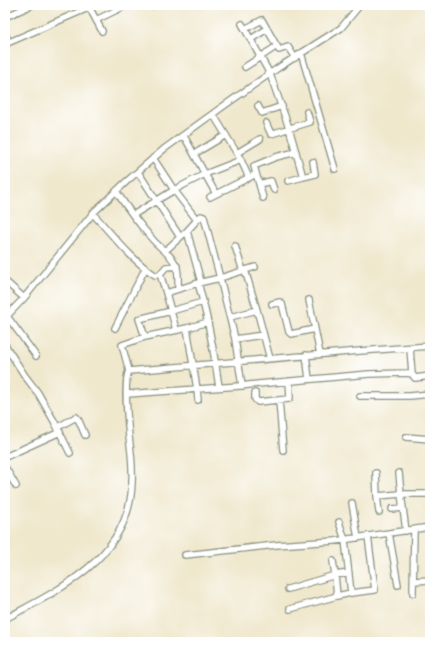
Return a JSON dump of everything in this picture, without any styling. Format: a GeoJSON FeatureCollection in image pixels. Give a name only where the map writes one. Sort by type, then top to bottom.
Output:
{"type":"FeatureCollection","features":[{"type":"Feature","properties":{"kind":"street"},"geometry":{"type":"LineString","coordinates":[[5,17],[30,5]]}},
{"type":"Feature","properties":{"kind":"street"},"geometry":{"type":"LineString","coordinates":[[96,20],[127,5]]}},
{"type":"Feature","properties":{"kind":"street"},"geometry":{"type":"LineString","coordinates":[[36,356],[6,317],[24,298],[93,214],[153,158],[270,74],[341,28],[360,5]]}},
{"type":"Feature","properties":{"kind":"street"},"geometry":{"type":"LineString","coordinates":[[5,34],[7,43],[91,6],[102,31]]}},
{"type":"Feature","properties":{"kind":"street"},"geometry":{"type":"LineString","coordinates":[[295,58],[288,47],[279,50],[262,20],[244,27],[270,74],[290,128],[303,177]]}},
{"type":"Feature","properties":{"kind":"street"},"geometry":{"type":"LineString","coordinates":[[250,39],[267,30]]}},
{"type":"Feature","properties":{"kind":"street"},"geometry":{"type":"LineString","coordinates":[[245,67],[277,46]]}},
{"type":"Feature","properties":{"kind":"street"},"geometry":{"type":"LineString","coordinates":[[301,53],[334,169]]}},
{"type":"Feature","properties":{"kind":"street"},"geometry":{"type":"LineString","coordinates":[[258,106],[262,113],[282,106]]}},
{"type":"Feature","properties":{"kind":"street"},"geometry":{"type":"LineString","coordinates":[[266,123],[271,134],[310,122],[307,112]]}},
{"type":"Feature","properties":{"kind":"street"},"geometry":{"type":"LineString","coordinates":[[213,114],[241,160],[249,178]]}},
{"type":"Feature","properties":{"kind":"street"},"geometry":{"type":"LineString","coordinates":[[194,154],[226,135]]}},
{"type":"Feature","properties":{"kind":"street"},"geometry":{"type":"LineString","coordinates":[[184,136],[216,194]]}},
{"type":"Feature","properties":{"kind":"street"},"geometry":{"type":"LineString","coordinates":[[237,153],[260,139]]}},
{"type":"Feature","properties":{"kind":"street"},"geometry":{"type":"LineString","coordinates":[[263,198],[254,166],[276,157],[296,152]]}},
{"type":"Feature","properties":{"kind":"street"},"geometry":{"type":"LineString","coordinates":[[153,158],[174,190],[197,220]]}},
{"type":"Feature","properties":{"kind":"street"},"geometry":{"type":"LineString","coordinates":[[133,215],[156,200],[205,174],[241,160]]}},
{"type":"Feature","properties":{"kind":"street"},"geometry":{"type":"LineString","coordinates":[[288,181],[315,174],[313,162]]}},
{"type":"Feature","properties":{"kind":"street"},"geometry":{"type":"LineString","coordinates":[[138,172],[180,237]]}},
{"type":"Feature","properties":{"kind":"street"},"geometry":{"type":"LineString","coordinates":[[210,197],[256,174]]}},
{"type":"Feature","properties":{"kind":"street"},"geometry":{"type":"LineString","coordinates":[[259,184],[271,181],[274,190]]}},
{"type":"Feature","properties":{"kind":"street"},"geometry":{"type":"LineString","coordinates":[[116,191],[154,242],[166,251],[177,266],[178,289]]}},
{"type":"Feature","properties":{"kind":"street"},"geometry":{"type":"LineString","coordinates":[[93,214],[121,244],[126,252],[145,269],[155,275]]}},
{"type":"Feature","properties":{"kind":"street"},"geometry":{"type":"LineString","coordinates":[[166,251],[202,216],[206,220],[235,339],[242,386]]}},
{"type":"Feature","properties":{"kind":"street"},"geometry":{"type":"LineString","coordinates":[[187,231],[204,302],[216,363],[219,387]]}},
{"type":"Feature","properties":{"kind":"street"},"geometry":{"type":"LineString","coordinates":[[235,246],[257,310],[270,359]]}},
{"type":"Feature","properties":{"kind":"street"},"geometry":{"type":"LineString","coordinates":[[176,330],[160,274],[166,267],[177,266]]}},
{"type":"Feature","properties":{"kind":"street"},"geometry":{"type":"LineString","coordinates":[[166,293],[255,267]]}},
{"type":"Feature","properties":{"kind":"street"},"geometry":{"type":"LineString","coordinates":[[115,328],[145,269]]}},
{"type":"Feature","properties":{"kind":"street"},"geometry":{"type":"LineString","coordinates":[[5,281],[24,298]]}},
{"type":"Feature","properties":{"kind":"street"},"geometry":{"type":"LineString","coordinates":[[309,300],[320,354]]}},
{"type":"Feature","properties":{"kind":"street"},"geometry":{"type":"LineString","coordinates":[[145,337],[139,319],[204,302]]}},
{"type":"Feature","properties":{"kind":"street"},"geometry":{"type":"LineString","coordinates":[[272,304],[280,302],[282,304],[287,330],[291,334],[315,329]]}},
{"type":"Feature","properties":{"kind":"street"},"geometry":{"type":"LineString","coordinates":[[230,317],[257,310]]}},
{"type":"Feature","properties":{"kind":"street"},"geometry":{"type":"LineString","coordinates":[[5,620],[67,585],[98,560],[111,545],[125,517],[130,500],[132,484],[132,458],[127,416],[127,380],[129,371],[122,345],[145,337],[208,322]]}},
{"type":"Feature","properties":{"kind":"street"},"geometry":{"type":"LineString","coordinates":[[187,328],[194,365],[198,400]]}},
{"type":"Feature","properties":{"kind":"street"},"geometry":{"type":"LineString","coordinates":[[235,339],[263,335]]}},
{"type":"Feature","properties":{"kind":"street"},"geometry":{"type":"LineString","coordinates":[[5,345],[25,376],[33,385],[59,430],[70,453]]}},
{"type":"Feature","properties":{"kind":"street"},"geometry":{"type":"LineString","coordinates":[[129,371],[306,355],[430,346]]}},
{"type":"Feature","properties":{"kind":"street"},"geometry":{"type":"LineString","coordinates":[[410,348],[412,374],[415,378],[430,376]]}},
{"type":"Feature","properties":{"kind":"street"},"geometry":{"type":"LineString","coordinates":[[306,355],[309,379]]}},
{"type":"Feature","properties":{"kind":"street"},"geometry":{"type":"LineString","coordinates":[[127,394],[242,386],[369,374],[412,374]]}},
{"type":"Feature","properties":{"kind":"street"},"geometry":{"type":"LineString","coordinates":[[255,393],[255,399],[258,402],[290,398],[289,381]]}},
{"type":"Feature","properties":{"kind":"street"},"geometry":{"type":"LineString","coordinates":[[360,396],[410,396],[430,394]]}},
{"type":"Feature","properties":{"kind":"street"},"geometry":{"type":"LineString","coordinates":[[279,400],[283,450]]}},
{"type":"Feature","properties":{"kind":"street"},"geometry":{"type":"LineString","coordinates":[[5,457],[59,430],[76,417],[85,435]]}},
{"type":"Feature","properties":{"kind":"street"},"geometry":{"type":"LineString","coordinates":[[406,437],[430,439]]}},
{"type":"Feature","properties":{"kind":"street"},"geometry":{"type":"LineString","coordinates":[[5,467],[16,486]]}},
{"type":"Feature","properties":{"kind":"street"},"geometry":{"type":"LineString","coordinates":[[399,472],[406,531]]}},
{"type":"Feature","properties":{"kind":"street"},"geometry":{"type":"LineString","coordinates":[[376,473],[378,512]]}},
{"type":"Feature","properties":{"kind":"street"},"geometry":{"type":"LineString","coordinates":[[377,496],[430,494]]}},
{"type":"Feature","properties":{"kind":"street"},"geometry":{"type":"LineString","coordinates":[[352,503],[358,538]]}},
{"type":"Feature","properties":{"kind":"street"},"geometry":{"type":"LineString","coordinates":[[392,509],[403,508]]}},
{"type":"Feature","properties":{"kind":"street"},"geometry":{"type":"LineString","coordinates":[[339,522],[345,540],[351,593]]}},
{"type":"Feature","properties":{"kind":"street"},"geometry":{"type":"LineString","coordinates":[[185,555],[345,540],[430,527]]}},
{"type":"Feature","properties":{"kind":"street"},"geometry":{"type":"LineString","coordinates":[[413,593],[414,530]]}},
{"type":"Feature","properties":{"kind":"street"},"geometry":{"type":"LineString","coordinates":[[389,533],[398,585]]}},
{"type":"Feature","properties":{"kind":"street"},"geometry":{"type":"LineString","coordinates":[[290,609],[337,596],[375,590],[368,536]]}},
{"type":"Feature","properties":{"kind":"street"},"geometry":{"type":"LineString","coordinates":[[333,561],[337,596]]}},
{"type":"Feature","properties":{"kind":"street"},"geometry":{"type":"LineString","coordinates":[[288,589],[349,572]]}},
{"type":"Feature","properties":{"kind":"street"},"geometry":{"type":"LineString","coordinates":[[414,581],[430,580]]}}]}
